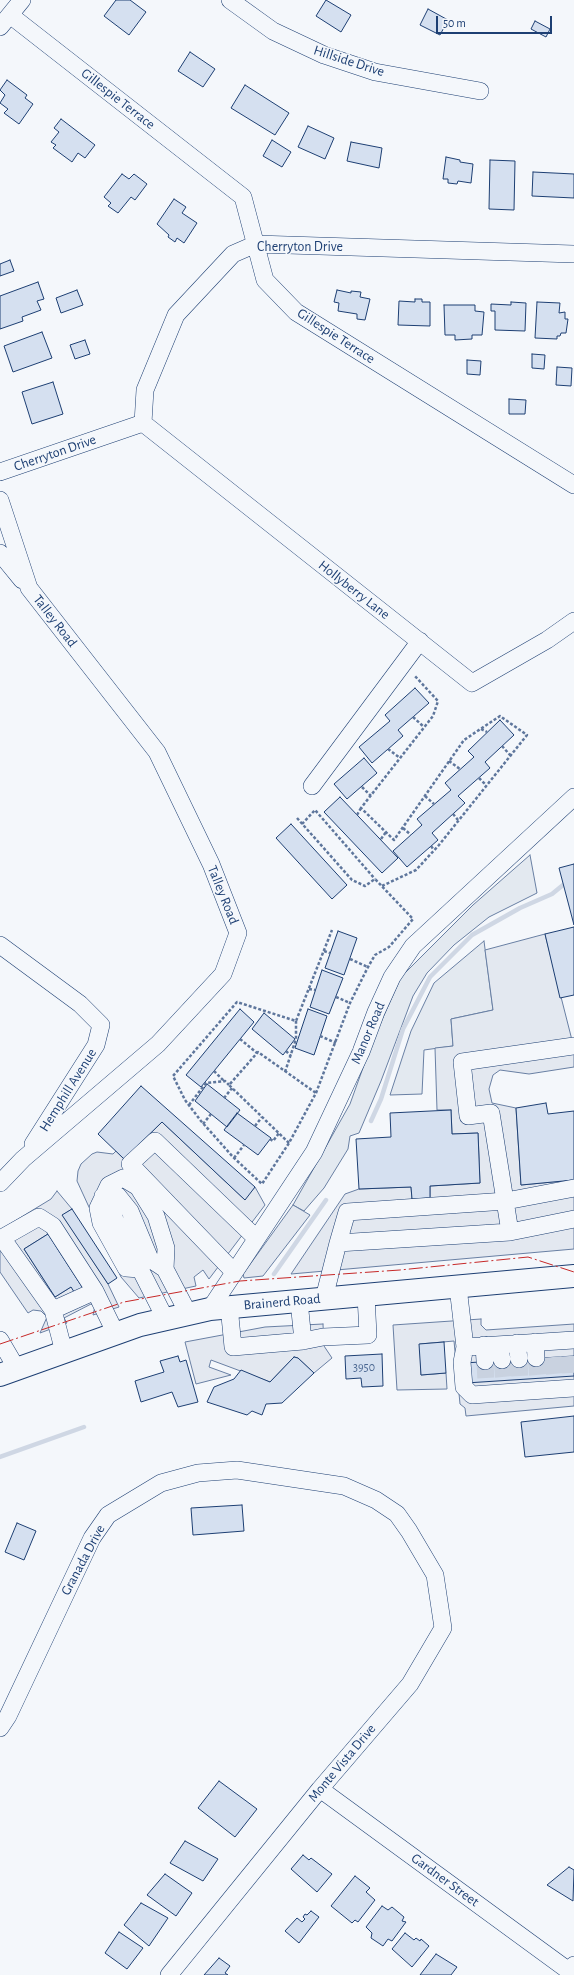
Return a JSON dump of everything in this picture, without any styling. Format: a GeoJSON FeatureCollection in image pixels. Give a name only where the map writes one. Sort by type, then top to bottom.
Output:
{"type":"FeatureCollection","features":[{"type":"Feature","properties":{"kind":"main road","name":"Brainerd Road"},"geometry":{"type":"LineString","coordinates":[[8,1372],[165,1318],[220,1307],[574,1276]]}},
{"type":"Feature","properties":{"kind":"street"},"geometry":{"type":"LineString","coordinates":[[5,21],[22,0]]}},
{"type":"Feature","properties":{"kind":"street","name":"Hillside Drive"},"geometry":{"type":"LineString","coordinates":[[230,0],[273,31],[324,55],[375,72],[480,92]]}},
{"type":"Feature","properties":{"kind":"street","name":"Gillespie Terrace"},"geometry":{"type":"LineString","coordinates":[[5,21],[243,197],[265,280],[296,312],[574,485]]}},
{"type":"Feature","properties":{"kind":"street","name":"Cherryton Drive"},"geometry":{"type":"LineString","coordinates":[[0,472],[143,423],[145,390],[176,315],[233,254],[256,244],[574,254]]}},
{"type":"Feature","properties":{"kind":"street","name":"Hollyberry Lane"},"geometry":{"type":"LineString","coordinates":[[143,423],[472,683],[548,640],[574,621]]}},
{"type":"Feature","properties":{"kind":"street","name":"Talley Road"},"geometry":{"type":"LineString","coordinates":[[0,500],[29,588]]}},
{"type":"Feature","properties":{"kind":"street","name":"Talley Road"},"geometry":{"type":"LineString","coordinates":[[0,553],[157,752],[211,864],[238,933],[223,974],[158,1044],[23,1159],[0,1183]]}},
{"type":"Feature","properties":{"kind":"street"},"geometry":{"type":"LineString","coordinates":[[312,786],[420,641]]}},
{"type":"Feature","properties":{"kind":"street","name":"Manor Road"},"geometry":{"type":"LineString","coordinates":[[220,1307],[234,1272],[314,1152],[361,1052],[376,1012],[392,977],[413,946],[574,797]]}},
{"type":"Feature","properties":{"kind":"street","name":"Hemphill Avenue"},"geometry":{"type":"LineString","coordinates":[[0,945],[80,1004],[101,1025],[96,1045],[23,1159]]}},
{"type":"Feature","properties":{"kind":"street"},"geometry":{"type":"LineString","coordinates":[[510,1232],[490,1113],[468,1116],[462,1062],[574,1046]]}},
{"type":"Feature","properties":{"kind":"street"},"geometry":{"type":"LineString","coordinates":[[234,1272],[130,1164],[155,1141],[256,1238]]}},
{"type":"Feature","properties":{"kind":"street"},"geometry":{"type":"LineString","coordinates":[[103,1196],[109,1185],[123,1178],[138,1187],[156,1216],[166,1248],[165,1269]]}},
{"type":"Feature","properties":{"kind":"street"},"geometry":{"type":"LineString","coordinates":[[324,1298],[347,1212],[506,1201],[574,1188]]}},
{"type":"Feature","properties":{"kind":"street"},"geometry":{"type":"LineString","coordinates":[[103,1196],[118,1196],[130,1211],[150,1259],[165,1269],[188,1313]]}},
{"type":"Feature","properties":{"kind":"street"},"geometry":{"type":"LineString","coordinates":[[103,1196],[165,1318]]}},
{"type":"Feature","properties":{"kind":"street"},"geometry":{"type":"LineString","coordinates":[[64,1352],[53,1310],[1,1239],[39,1217],[53,1226],[95,1291],[116,1334]]}},
{"type":"Feature","properties":{"kind":"street"},"geometry":{"type":"LineString","coordinates":[[338,1243],[510,1232],[574,1219]]}},
{"type":"Feature","properties":{"kind":"street"},"geometry":{"type":"LineString","coordinates":[[458,1286],[464,1347],[462,1362],[464,1386],[472,1395],[486,1388],[558,1384]]}},
{"type":"Feature","properties":{"kind":"street"},"geometry":{"type":"LineString","coordinates":[[53,1310],[95,1291]]}},
{"type":"Feature","properties":{"kind":"street"},"geometry":{"type":"LineString","coordinates":[[220,1307],[234,1347],[303,1341],[323,1337],[368,1335],[366,1295]]}},
{"type":"Feature","properties":{"kind":"street"},"geometry":{"type":"LineString","coordinates":[[299,1301],[303,1341]]}},
{"type":"Feature","properties":{"kind":"street"},"geometry":{"type":"LineString","coordinates":[[0,1340],[8,1372]]}},
{"type":"Feature","properties":{"kind":"street"},"geometry":{"type":"LineString","coordinates":[[464,1347],[493,1353],[564,1347]]}},
{"type":"Feature","properties":{"kind":"street","name":"Granada Drive"},"geometry":{"type":"LineString","coordinates":[[0,1728],[8,1716],[92,1538],[108,1515],[161,1483],[198,1473],[237,1470],[344,1486],[376,1500],[397,1514],[409,1531]]}},
{"type":"Feature","properties":{"kind":"street","name":"Monte Vista Drive"},"geometry":{"type":"LineString","coordinates":[[169,1975],[320,1789],[410,1684],[443,1628],[435,1575],[409,1531]]}},
{"type":"Feature","properties":{"kind":"street","name":"Gardner Street"},"geometry":{"type":"LineString","coordinates":[[320,1789],[572,1968]]}},
{"type":"Feature","properties":{"kind":"path"},"geometry":{"type":"LineString","coordinates":[[357,815],[433,716],[438,701],[414,674]]}},
{"type":"Feature","properties":{"kind":"path"},"geometry":{"type":"LineString","coordinates":[[362,808],[394,840],[464,740],[500,716],[526,735],[434,850],[416,870],[382,886]]}},
{"type":"Feature","properties":{"kind":"path"},"geometry":{"type":"LineString","coordinates":[[413,717],[424,727]]}},
{"type":"Feature","properties":{"kind":"path"},"geometry":{"type":"LineString","coordinates":[[481,728],[487,732]]}},
{"type":"Feature","properties":{"kind":"path"},"geometry":{"type":"LineString","coordinates":[[502,746],[510,755]]}},
{"type":"Feature","properties":{"kind":"path"},"geometry":{"type":"LineString","coordinates":[[388,749],[400,758]]}},
{"type":"Feature","properties":{"kind":"path"},"geometry":{"type":"LineString","coordinates":[[449,761],[460,769]]}},
{"type":"Feature","properties":{"kind":"path"},"geometry":{"type":"LineString","coordinates":[[479,778],[486,785]]}},
{"type":"Feature","properties":{"kind":"path"},"geometry":{"type":"LineString","coordinates":[[362,787],[371,796]]}},
{"type":"Feature","properties":{"kind":"path"},"geometry":{"type":"LineString","coordinates":[[425,796],[434,804]]}},
{"type":"Feature","properties":{"kind":"path"},"geometry":{"type":"LineString","coordinates":[[296,1022],[237,1002],[173,1076],[189,1105],[203,1124],[234,1158],[262,1184],[288,1143],[316,1093],[350,1003],[368,966],[375,955],[388,947],[413,919],[375,879],[315,810],[302,824]]}},
{"type":"Feature","properties":{"kind":"path"},"geometry":{"type":"LineString","coordinates":[[452,814],[458,820]]}},
{"type":"Feature","properties":{"kind":"path"},"geometry":{"type":"LineString","coordinates":[[297,818],[352,880],[365,886],[375,879]]}},
{"type":"Feature","properties":{"kind":"path"},"geometry":{"type":"LineString","coordinates":[[403,828],[411,835]]}},
{"type":"Feature","properties":{"kind":"path"},"geometry":{"type":"LineString","coordinates":[[381,839],[386,832]]}},
{"type":"Feature","properties":{"kind":"path"},"geometry":{"type":"LineString","coordinates":[[431,846],[434,850]]}},
{"type":"Feature","properties":{"kind":"path"},"geometry":{"type":"LineString","coordinates":[[285,1072],[296,1040],[296,1022],[332,930]]}},
{"type":"Feature","properties":{"kind":"path"},"geometry":{"type":"LineString","coordinates":[[324,951],[330,953]]}},
{"type":"Feature","properties":{"kind":"path"},"geometry":{"type":"LineString","coordinates":[[350,959],[368,966]]}},
{"type":"Feature","properties":{"kind":"path"},"geometry":{"type":"LineString","coordinates":[[309,989],[316,990]]}},
{"type":"Feature","properties":{"kind":"path"},"geometry":{"type":"LineString","coordinates":[[336,997],[350,1003]]}},
{"type":"Feature","properties":{"kind":"path"},"geometry":{"type":"LineString","coordinates":[[320,1036],[336,1043]]}},
{"type":"Feature","properties":{"kind":"path"},"geometry":{"type":"LineString","coordinates":[[240,1039],[257,1053],[316,1093]]}},
{"type":"Feature","properties":{"kind":"path"},"geometry":{"type":"LineString","coordinates":[[286,1050],[291,1056]]}},
{"type":"Feature","properties":{"kind":"path"},"geometry":{"type":"LineString","coordinates":[[228,1085],[257,1053]]}},
{"type":"Feature","properties":{"kind":"path"},"geometry":{"type":"LineString","coordinates":[[214,1070],[288,1143]]}},
{"type":"Feature","properties":{"kind":"path"},"geometry":{"type":"LineString","coordinates":[[189,1105],[206,1083],[225,1081]]}},
{"type":"Feature","properties":{"kind":"path"},"geometry":{"type":"LineString","coordinates":[[224,1098],[232,1088]]}},
{"type":"Feature","properties":{"kind":"path"},"geometry":{"type":"LineString","coordinates":[[203,1124],[211,1114]]}},
{"type":"Feature","properties":{"kind":"path"},"geometry":{"type":"LineString","coordinates":[[255,1126],[262,1117]]}},
{"type":"Feature","properties":{"kind":"path"},"geometry":{"type":"LineString","coordinates":[[270,1139],[273,1141],[279,1133]]}},
{"type":"Feature","properties":{"kind":"path"},"geometry":{"type":"LineString","coordinates":[[234,1158],[244,1144]]}},
{"type":"Feature","properties":{"kind":"shaded area"},"geometry":{"type":"Polygon","coordinates":[[[530,855],[537,893],[489,917],[454,945],[427,973],[413,996],[381,1081],[359,1133],[350,1136],[348,1149],[324,1188],[304,1211],[293,1205],[350,1104],[373,1040],[401,977],[473,905],[530,855]]]}},
{"type":"Feature","properties":{"kind":"shaded area"},"geometry":{"type":"Polygon","coordinates":[[[545,934],[574,1048],[574,1067],[529,1074],[500,1070],[493,1075],[489,1089],[492,1103],[516,1108],[521,1185],[574,1180],[574,1249],[291,1274],[345,1194],[359,1189],[411,1187],[412,1199],[430,1198],[430,1186],[480,1183],[478,1133],[452,1134],[451,1110],[437,1110],[435,1048],[453,1046],[451,1019],[493,1010],[485,950],[545,934]]]}},
{"type":"Feature","properties":{"kind":"shaded area"},"geometry":{"type":"Polygon","coordinates":[[[484,941],[493,1010],[451,1019],[453,1046],[424,1050],[422,1094],[390,1095],[411,1031],[434,983],[484,941]]]}},
{"type":"Feature","properties":{"kind":"shaded area"},"geometry":{"type":"Polygon","coordinates":[[[162,1122],[244,1199],[255,1187],[265,1205],[209,1279],[203,1270],[194,1277],[196,1286],[139,1298],[121,1277],[77,1181],[78,1171],[81,1164],[92,1154],[97,1152],[113,1154],[116,1151],[124,1159],[162,1122]]]}},
{"type":"Feature","properties":{"kind":"shaded area"},"geometry":{"type":"Polygon","coordinates":[[[57,1191],[72,1209],[63,1215],[108,1284],[119,1307],[93,1315],[95,1306],[91,1304],[64,1318],[67,1323],[40,1333],[47,1317],[41,1311],[33,1310],[28,1313],[0,1272],[0,1230],[51,1199],[57,1191]],[[48,1234],[24,1249],[55,1297],[71,1287],[84,1290],[48,1234]]]}},
{"type":"Feature","properties":{"kind":"shaded area"},"geometry":{"type":"Polygon","coordinates":[[[293,1205],[310,1215],[263,1276],[244,1278],[243,1274],[293,1205]]]}},
{"type":"Feature","properties":{"kind":"shaded area"},"geometry":{"type":"Polygon","coordinates":[[[481,1319],[481,1325],[486,1330],[574,1324],[574,1406],[466,1416],[465,1408],[460,1404],[454,1341],[420,1344],[421,1375],[446,1373],[447,1389],[397,1390],[393,1325],[481,1319]]]}},
{"type":"Feature","properties":{"kind":"shaded area"},"geometry":{"type":"Polygon","coordinates":[[[323,1324],[324,1346],[332,1358],[314,1373],[298,1358],[294,1357],[270,1382],[211,1360],[209,1367],[231,1375],[196,1384],[185,1342],[265,1327],[323,1324]]]}},
{"type":"Feature","properties":{"kind":"building"},"geometry":{"type":"Polygon","coordinates":[[[116,0],[130,0],[146,12],[129,35],[104,16],[116,0]]]}},
{"type":"Feature","properties":{"kind":"building"},"geometry":{"type":"Polygon","coordinates":[[[326,0],[351,15],[341,32],[316,16],[326,0]]]}},
{"type":"Feature","properties":{"kind":"building"},"geometry":{"type":"Polygon","coordinates":[[[428,9],[448,20],[440,35],[420,25],[428,9]]]}},
{"type":"Feature","properties":{"kind":"building"},"geometry":{"type":"Polygon","coordinates":[[[535,21],[550,29],[546,37],[531,29],[535,21]]]}},
{"type":"Feature","properties":{"kind":"building"},"geometry":{"type":"Polygon","coordinates":[[[190,52],[215,69],[203,87],[178,71],[190,52]]]}},
{"type":"Feature","properties":{"kind":"building"},"geometry":{"type":"Polygon","coordinates":[[[7,80],[27,95],[25,98],[33,104],[19,124],[4,113],[8,109],[0,103],[5,95],[0,90],[7,80]]]}},
{"type":"Feature","properties":{"kind":"building"},"geometry":{"type":"Polygon","coordinates":[[[245,85],[289,113],[275,135],[231,108],[245,85]]]}},
{"type":"Feature","properties":{"kind":"building"},"geometry":{"type":"Polygon","coordinates":[[[61,119],[95,145],[85,158],[78,153],[72,162],[53,148],[56,145],[51,142],[59,132],[54,128],[61,119]]]}},
{"type":"Feature","properties":{"kind":"building"},"geometry":{"type":"Polygon","coordinates":[[[308,126],[334,138],[325,159],[298,147],[308,126]]]}},
{"type":"Feature","properties":{"kind":"building"},"geometry":{"type":"Polygon","coordinates":[[[272,140],[291,152],[282,167],[263,156],[272,140]]]}},
{"type":"Feature","properties":{"kind":"building"},"geometry":{"type":"Polygon","coordinates":[[[351,142],[382,148],[379,168],[347,161],[351,142]]]}},
{"type":"Feature","properties":{"kind":"building"},"geometry":{"type":"Polygon","coordinates":[[[446,157],[460,160],[460,162],[473,164],[471,183],[458,181],[457,184],[448,183],[448,179],[443,179],[446,157]]]}},
{"type":"Feature","properties":{"kind":"building"},"geometry":{"type":"Polygon","coordinates":[[[490,160],[515,161],[514,210],[489,209],[490,160]]]}},
{"type":"Feature","properties":{"kind":"building"},"geometry":{"type":"Polygon","coordinates":[[[533,172],[574,174],[574,198],[532,196],[533,172]]]}},
{"type":"Feature","properties":{"kind":"building"},"geometry":{"type":"Polygon","coordinates":[[[122,174],[129,179],[134,174],[147,184],[135,200],[131,197],[118,213],[108,206],[111,203],[104,197],[122,174]]]}},
{"type":"Feature","properties":{"kind":"building"},"geometry":{"type":"Polygon","coordinates":[[[174,199],[186,207],[182,213],[197,223],[184,243],[177,238],[175,242],[168,237],[169,235],[157,224],[174,199]]]}},
{"type":"Feature","properties":{"kind":"building"},"geometry":{"type":"Polygon","coordinates":[[[10,260],[14,271],[0,276],[0,264],[10,260]]]}},
{"type":"Feature","properties":{"kind":"building"},"geometry":{"type":"Polygon","coordinates":[[[38,282],[44,299],[37,301],[41,310],[22,317],[23,321],[0,329],[0,296],[38,282]]]}},
{"type":"Feature","properties":{"kind":"building"},"geometry":{"type":"Polygon","coordinates":[[[77,290],[83,305],[61,313],[56,298],[77,290]]]}},
{"type":"Feature","properties":{"kind":"building"},"geometry":{"type":"Polygon","coordinates":[[[337,290],[351,293],[351,291],[361,292],[360,297],[370,299],[365,320],[357,319],[357,314],[338,311],[339,303],[334,302],[337,290]]]}},
{"type":"Feature","properties":{"kind":"building"},"geometry":{"type":"Polygon","coordinates":[[[415,299],[422,299],[422,302],[430,302],[430,326],[398,325],[399,301],[415,302],[415,299]]]}},
{"type":"Feature","properties":{"kind":"building"},"geometry":{"type":"Polygon","coordinates":[[[511,302],[526,303],[525,331],[495,330],[495,311],[491,311],[491,304],[511,305],[511,302]]]}},
{"type":"Feature","properties":{"kind":"building"},"geometry":{"type":"Polygon","coordinates":[[[537,302],[560,303],[559,313],[565,312],[565,319],[568,319],[566,333],[561,333],[560,336],[557,336],[557,339],[535,338],[537,302]]]}},
{"type":"Feature","properties":{"kind":"building"},"geometry":{"type":"Polygon","coordinates":[[[444,305],[475,305],[475,311],[484,312],[482,335],[472,335],[472,339],[455,340],[455,335],[445,335],[444,305]]]}},
{"type":"Feature","properties":{"kind":"building"},"geometry":{"type":"Polygon","coordinates":[[[42,332],[52,358],[13,372],[4,346],[42,332]]]}},
{"type":"Feature","properties":{"kind":"building"},"geometry":{"type":"Polygon","coordinates":[[[85,340],[90,354],[75,359],[70,345],[85,340]]]}},
{"type":"Feature","properties":{"kind":"building"},"geometry":{"type":"Polygon","coordinates":[[[532,354],[545,355],[544,369],[532,368],[532,354]]]}},
{"type":"Feature","properties":{"kind":"building"},"geometry":{"type":"Polygon","coordinates":[[[467,360],[481,361],[480,375],[467,374],[467,360]]]}},
{"type":"Feature","properties":{"kind":"building"},"geometry":{"type":"Polygon","coordinates":[[[557,367],[572,368],[571,386],[556,385],[557,367]]]}},
{"type":"Feature","properties":{"kind":"building"},"geometry":{"type":"Polygon","coordinates":[[[53,382],[63,414],[32,424],[22,392],[53,382]]]}},
{"type":"Feature","properties":{"kind":"building"},"geometry":{"type":"Polygon","coordinates":[[[509,399],[526,400],[525,414],[509,414],[509,399]]]}},
{"type":"Feature","properties":{"kind":"building"},"geometry":{"type":"Polygon","coordinates":[[[415,688],[429,703],[398,730],[403,736],[372,763],[359,747],[390,721],[385,715],[415,688]]]}},
{"type":"Feature","properties":{"kind":"building"},"geometry":{"type":"Polygon","coordinates":[[[500,720],[514,735],[485,762],[490,768],[458,796],[465,803],[432,833],[438,840],[407,867],[393,851],[422,825],[417,819],[451,790],[445,783],[474,757],[468,751],[500,720]]]}},
{"type":"Feature","properties":{"kind":"building"},"geometry":{"type":"Polygon","coordinates":[[[364,758],[377,773],[347,799],[334,784],[364,758]]]}},
{"type":"Feature","properties":{"kind":"building"},"geometry":{"type":"Polygon","coordinates":[[[340,797],[398,858],[382,873],[324,812],[340,797]]]}},
{"type":"Feature","properties":{"kind":"building"},"geometry":{"type":"Polygon","coordinates":[[[291,824],[347,885],[332,899],[276,838],[291,824]]]}},
{"type":"Feature","properties":{"kind":"building"},"geometry":{"type":"Polygon","coordinates":[[[574,864],[574,925],[559,868],[574,864]]]}},
{"type":"Feature","properties":{"kind":"building"},"geometry":{"type":"Polygon","coordinates":[[[574,927],[574,995],[560,998],[545,934],[574,927]]]}},
{"type":"Feature","properties":{"kind":"building"},"geometry":{"type":"Polygon","coordinates":[[[338,931],[357,938],[344,975],[325,968],[338,931]]]}},
{"type":"Feature","properties":{"kind":"building"},"geometry":{"type":"Polygon","coordinates":[[[322,970],[343,978],[329,1014],[310,1007],[322,970]]]}},
{"type":"Feature","properties":{"kind":"building"},"geometry":{"type":"Polygon","coordinates":[[[240,1009],[254,1022],[201,1087],[186,1075],[240,1009]]]}},
{"type":"Feature","properties":{"kind":"building"},"geometry":{"type":"Polygon","coordinates":[[[308,1009],[327,1016],[314,1055],[295,1048],[308,1009]]]}},
{"type":"Feature","properties":{"kind":"building"},"geometry":{"type":"Polygon","coordinates":[[[264,1013],[295,1039],[283,1055],[252,1029],[264,1013]]]}},
{"type":"Feature","properties":{"kind":"building"},"geometry":{"type":"Polygon","coordinates":[[[207,1084],[240,1110],[227,1127],[195,1101],[207,1084]]]}},
{"type":"Feature","properties":{"kind":"building"},"geometry":{"type":"Polygon","coordinates":[[[141,1086],[255,1187],[245,1200],[162,1122],[124,1159],[98,1134],[141,1086]]]}},
{"type":"Feature","properties":{"kind":"building"},"geometry":{"type":"Polygon","coordinates":[[[546,1103],[548,1114],[574,1111],[574,1180],[521,1185],[516,1108],[546,1103]]]}},
{"type":"Feature","properties":{"kind":"building"},"geometry":{"type":"Polygon","coordinates":[[[451,1110],[452,1134],[478,1133],[480,1183],[430,1186],[430,1198],[412,1199],[411,1187],[359,1189],[356,1139],[391,1137],[390,1113],[451,1110]]]}},
{"type":"Feature","properties":{"kind":"building"},"geometry":{"type":"Polygon","coordinates":[[[237,1113],[271,1138],[258,1155],[224,1130],[237,1113]]]}},
{"type":"Feature","properties":{"kind":"building"},"geometry":{"type":"Polygon","coordinates":[[[72,1209],[117,1278],[108,1284],[62,1215],[72,1209]]]}},
{"type":"Feature","properties":{"kind":"building"},"geometry":{"type":"Polygon","coordinates":[[[48,1234],[84,1290],[76,1295],[71,1287],[55,1297],[24,1249],[48,1234]]]}},
{"type":"Feature","properties":{"kind":"building"},"geometry":{"type":"Polygon","coordinates":[[[444,1342],[446,1373],[421,1375],[419,1344],[444,1342]]]}},
{"type":"Feature","properties":{"kind":"building"},"geometry":{"type":"Polygon","coordinates":[[[382,1354],[383,1386],[362,1387],[361,1378],[346,1379],[345,1356],[382,1354]]]}},
{"type":"Feature","properties":{"kind":"building"},"geometry":{"type":"Polygon","coordinates":[[[178,1356],[180,1362],[186,1360],[198,1402],[178,1407],[172,1392],[141,1402],[135,1381],[164,1372],[160,1361],[178,1356]]]}},
{"type":"Feature","properties":{"kind":"building"},"geometry":{"type":"Polygon","coordinates":[[[574,1356],[574,1376],[466,1383],[464,1363],[574,1356]]]}},
{"type":"Feature","properties":{"kind":"building"},"geometry":{"type":"Polygon","coordinates":[[[294,1357],[298,1358],[314,1373],[282,1403],[266,1404],[262,1415],[252,1411],[247,1415],[207,1402],[214,1387],[234,1379],[241,1370],[270,1382],[294,1357]]]}},
{"type":"Feature","properties":{"kind":"building"},"geometry":{"type":"Polygon","coordinates":[[[574,1416],[574,1452],[525,1457],[521,1422],[574,1416]]]}},
{"type":"Feature","properties":{"kind":"building"},"geometry":{"type":"Polygon","coordinates":[[[242,1505],[244,1531],[193,1535],[191,1508],[242,1505]]]}},
{"type":"Feature","properties":{"kind":"building"},"geometry":{"type":"Polygon","coordinates":[[[17,1523],[36,1531],[24,1560],[5,1552],[17,1523]]]}},
{"type":"Feature","properties":{"kind":"building"},"geometry":{"type":"Polygon","coordinates":[[[219,1781],[257,1809],[235,1837],[198,1808],[219,1781]]]}},
{"type":"Feature","properties":{"kind":"building"},"geometry":{"type":"Polygon","coordinates":[[[185,1841],[218,1859],[203,1881],[170,1863],[185,1841]]]}},
{"type":"Feature","properties":{"kind":"building"},"geometry":{"type":"Polygon","coordinates":[[[303,1855],[309,1860],[311,1858],[332,1874],[317,1892],[291,1869],[303,1855]]]}},
{"type":"Feature","properties":{"kind":"building"},"geometry":{"type":"Polygon","coordinates":[[[569,1867],[574,1870],[573,1901],[547,1885],[569,1867]]]}},
{"type":"Feature","properties":{"kind":"building"},"geometry":{"type":"Polygon","coordinates":[[[165,1874],[192,1893],[176,1916],[147,1895],[165,1874]]]}},
{"type":"Feature","properties":{"kind":"building"},"geometry":{"type":"Polygon","coordinates":[[[355,1876],[370,1888],[366,1892],[375,1900],[358,1922],[355,1920],[352,1923],[331,1906],[355,1876]]]}},
{"type":"Feature","properties":{"kind":"building"},"geometry":{"type":"Polygon","coordinates":[[[141,1903],[168,1918],[149,1946],[124,1925],[141,1903]]]}},
{"type":"Feature","properties":{"kind":"building"},"geometry":{"type":"Polygon","coordinates":[[[382,1906],[388,1910],[392,1907],[404,1917],[402,1921],[406,1922],[392,1941],[388,1939],[383,1946],[371,1938],[372,1933],[366,1927],[382,1906]]]}},
{"type":"Feature","properties":{"kind":"building"},"geometry":{"type":"Polygon","coordinates":[[[311,1911],[319,1917],[299,1943],[285,1931],[297,1918],[302,1922],[305,1919],[303,1917],[305,1914],[307,1915],[311,1911]]]}},
{"type":"Feature","properties":{"kind":"building"},"geometry":{"type":"Polygon","coordinates":[[[119,1932],[143,1948],[127,1969],[105,1953],[119,1932]]]}},
{"type":"Feature","properties":{"kind":"building"},"geometry":{"type":"Polygon","coordinates":[[[405,1933],[414,1940],[416,1938],[420,1941],[421,1939],[429,1946],[412,1967],[392,1949],[405,1933]]]}},
{"type":"Feature","properties":{"kind":"building"},"geometry":{"type":"Polygon","coordinates":[[[436,1954],[457,1967],[451,1975],[420,1975],[436,1954]]]}},
{"type":"Feature","properties":{"kind":"building"},"geometry":{"type":"Polygon","coordinates":[[[219,1958],[230,1966],[225,1973],[228,1975],[204,1975],[219,1958]]]}},
{"type":"Feature","properties":{"kind":"waterway"},"geometry":{"type":"LineString","coordinates":[[371,1121],[381,1099],[403,1029],[430,977],[472,935],[520,908],[552,894],[574,876]]}},
{"type":"Feature","properties":{"kind":"waterway"},"geometry":{"type":"LineString","coordinates":[[274,1274],[326,1200]]}},
{"type":"Feature","properties":{"kind":"waterway"},"geometry":{"type":"LineString","coordinates":[[0,1457],[84,1427]]}},
{"type":"Feature","properties":{"kind":"tunnel"},"geometry":{"type":"LineString","coordinates":[[570,1356],[571,1377]]}},
{"type":"Feature","properties":{"kind":"tunnel"},"geometry":{"type":"LineString","coordinates":[[553,1357],[555,1378]]}},
{"type":"Feature","properties":{"kind":"tunnel"},"geometry":{"type":"LineString","coordinates":[[536,1358],[538,1379]]}},
{"type":"Feature","properties":{"kind":"tunnel"},"geometry":{"type":"LineString","coordinates":[[519,1359],[520,1380]]}},
{"type":"Feature","properties":{"kind":"tunnel"},"geometry":{"type":"LineString","coordinates":[[502,1360],[504,1381]]}},
{"type":"Feature","properties":{"kind":"tunnel"},"geometry":{"type":"LineString","coordinates":[[485,1361],[486,1382]]}},
{"type":"Feature","properties":{"kind":"power"},"geometry":{"type":"LineString","coordinates":[[0,1344],[124,1302],[240,1281],[400,1270],[528,1257],[574,1272]]}}]}
